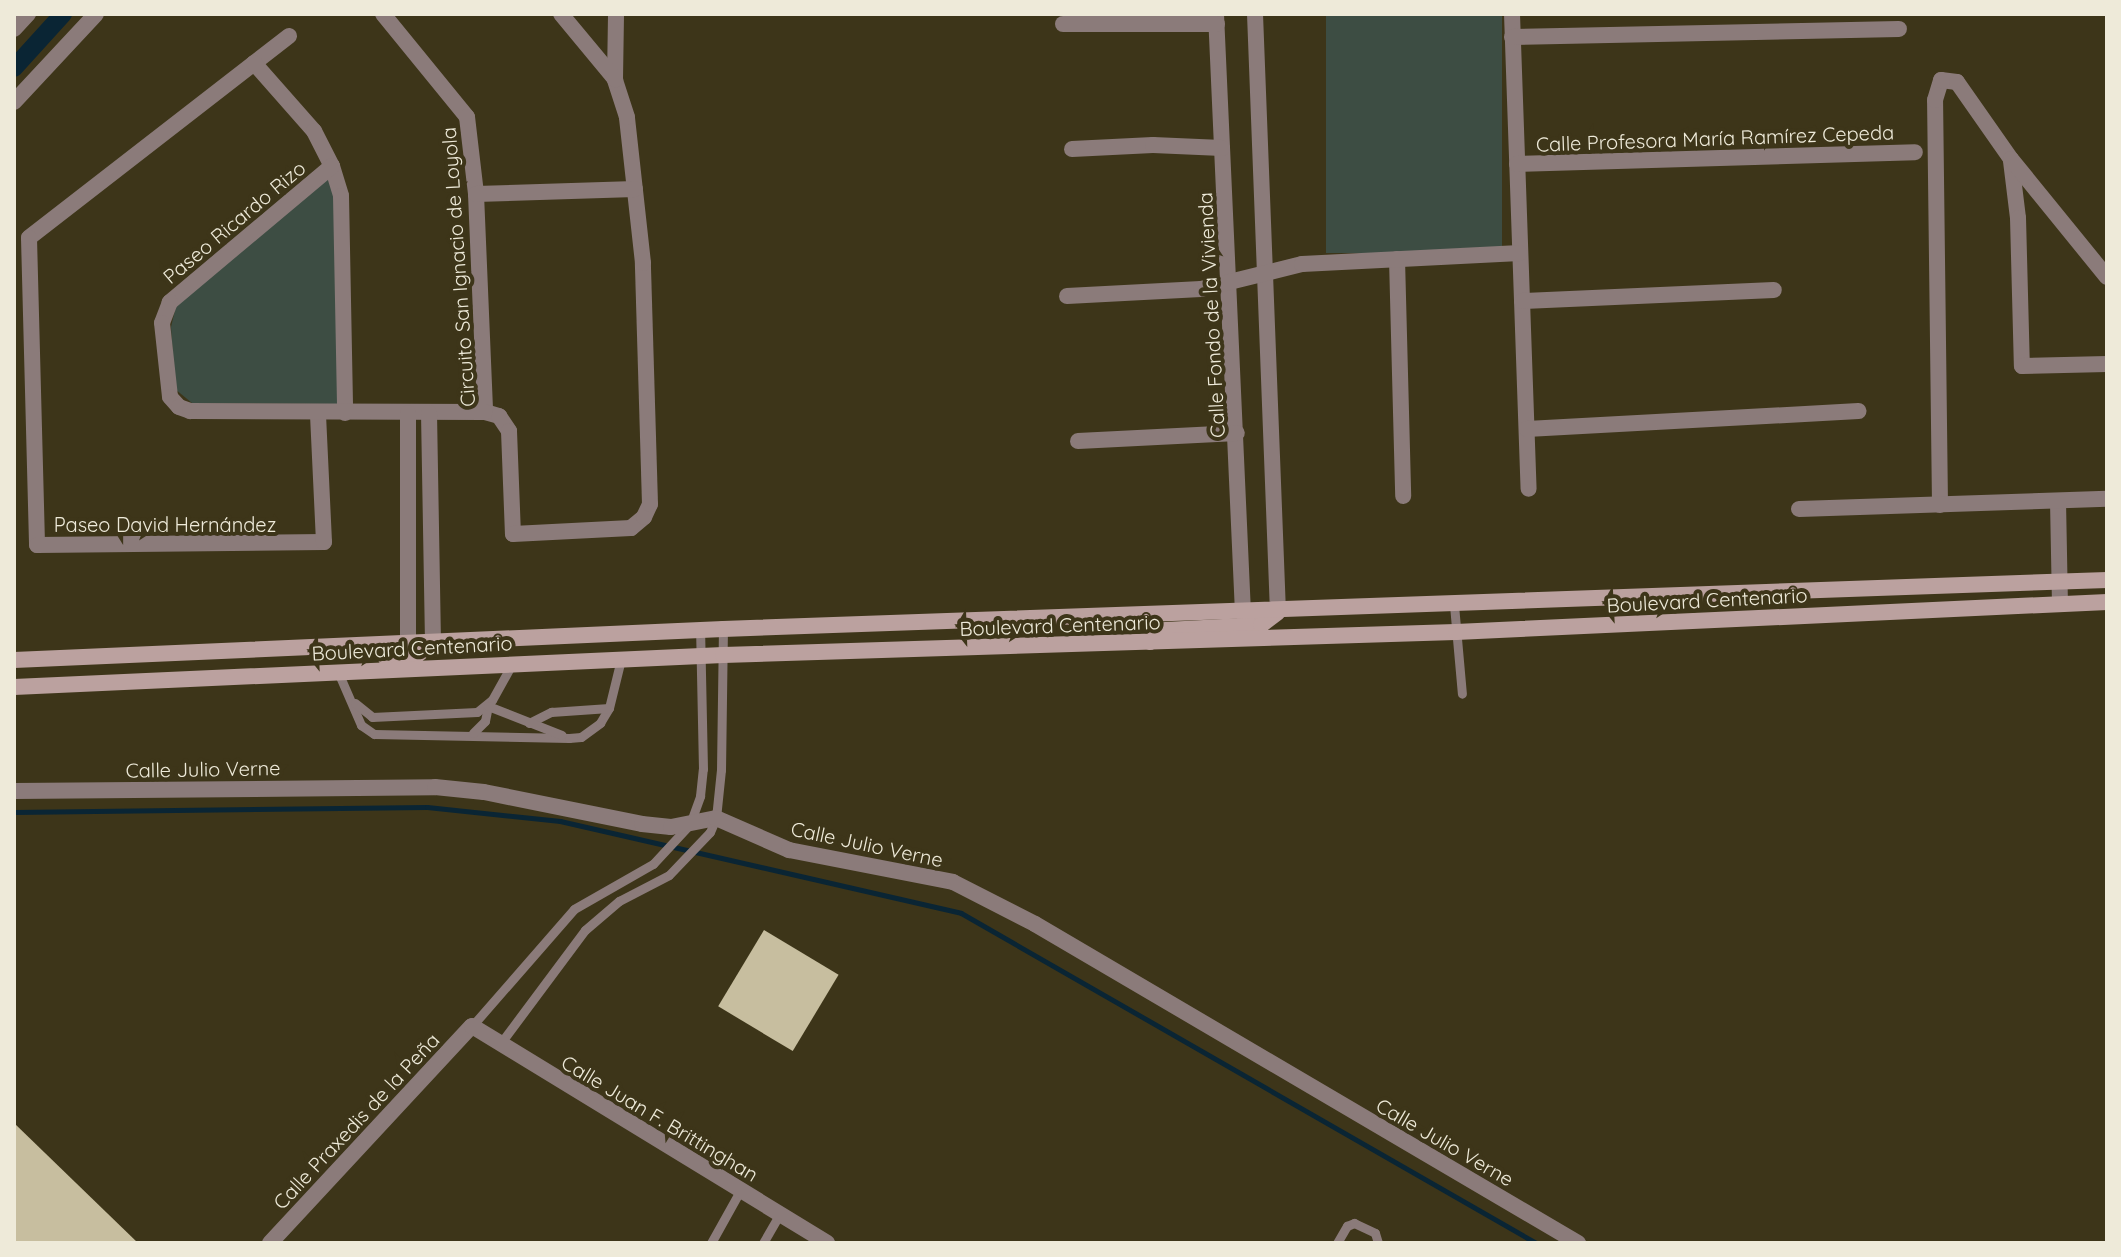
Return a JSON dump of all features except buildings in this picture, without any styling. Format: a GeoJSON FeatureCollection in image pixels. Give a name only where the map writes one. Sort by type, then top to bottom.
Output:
{"type":"FeatureCollection","features":[{"type":"Feature","properties":{"kind":"main road","name":"Boulevard Centenario"},"geometry":{"type":"LineString","coordinates":[[14,660],[723,629],[1278,612],[2107,580]]}},
{"type":"Feature","properties":{"kind":"main road"},"geometry":{"type":"LineString","coordinates":[[1753,593],[1754,618]]}},
{"type":"Feature","properties":{"kind":"main road","name":"Boulevard Centenario"},"geometry":{"type":"LineString","coordinates":[[14,687],[512,663],[1456,632],[2107,602]]}},
{"type":"Feature","properties":{"kind":"main road"},"geometry":{"type":"LineString","coordinates":[[1150,642],[1166,630],[1261,625],[1278,612]]}},
{"type":"Feature","properties":{"kind":"main road"},"geometry":{"type":"LineString","coordinates":[[1069,618],[1070,645]]}},
{"type":"Feature","properties":{"kind":"main road"},"geometry":{"type":"LineString","coordinates":[[282,674],[416,656],[433,642]]}},
{"type":"Feature","properties":{"kind":"main road"},"geometry":{"type":"LineString","coordinates":[[93,683],[119,665],[204,652]]}},
{"type":"Feature","properties":{"kind":"street"},"geometry":{"type":"LineString","coordinates":[[14,29],[28,14]]}},
{"type":"Feature","properties":{"kind":"street"},"geometry":{"type":"LineString","coordinates":[[14,102],[96,14]]}},
{"type":"Feature","properties":{"kind":"street","name":"Circuito San Ignacio de Loyola"},"geometry":{"type":"LineString","coordinates":[[383,14],[467,117],[476,194],[485,412],[499,416],[509,431],[513,534],[631,528],[644,517],[650,504],[648,354],[635,189],[627,117],[615,79]]}},
{"type":"Feature","properties":{"kind":"street"},"geometry":{"type":"LineString","coordinates":[[561,14],[615,79]]}},
{"type":"Feature","properties":{"kind":"street"},"geometry":{"type":"LineString","coordinates":[[615,79],[616,14]]}},
{"type":"Feature","properties":{"kind":"street"},"geometry":{"type":"LineString","coordinates":[[1255,14],[1278,612]]}},
{"type":"Feature","properties":{"kind":"street"},"geometry":{"type":"LineString","coordinates":[[1512,14],[1529,489]]}},
{"type":"Feature","properties":{"kind":"street"},"geometry":{"type":"LineString","coordinates":[[1063,24],[1217,19]]}},
{"type":"Feature","properties":{"kind":"street","name":"Calle Fondo de la Vivienda"},"geometry":{"type":"LineString","coordinates":[[1217,19],[1243,613]]}},
{"type":"Feature","properties":{"kind":"street"},"geometry":{"type":"LineString","coordinates":[[1512,37],[1899,29]]}},
{"type":"Feature","properties":{"kind":"street","name":"Paseo David Hernández"},"geometry":{"type":"LineString","coordinates":[[289,36],[29,238],[37,545],[324,542],[318,413]]}},
{"type":"Feature","properties":{"kind":"street"},"geometry":{"type":"LineString","coordinates":[[254,63],[314,131],[332,166],[341,196],[345,413]]}},
{"type":"Feature","properties":{"kind":"street"},"geometry":{"type":"LineString","coordinates":[[1940,505],[1935,100],[1941,80],[1957,82],[2011,159],[2107,277]]}},
{"type":"Feature","properties":{"kind":"street"},"geometry":{"type":"LineString","coordinates":[[1072,149],[1153,145],[1222,148]]}},
{"type":"Feature","properties":{"kind":"street","name":"Calle Profesora María Ramírez Cepeda"},"geometry":{"type":"LineString","coordinates":[[1517,164],[1915,152]]}},
{"type":"Feature","properties":{"kind":"street"},"geometry":{"type":"LineString","coordinates":[[2011,159],[2018,218],[2022,366],[2107,364]]}},
{"type":"Feature","properties":{"kind":"street","name":"Paseo Ricardo Rizo"},"geometry":{"type":"LineString","coordinates":[[332,166],[170,302],[162,323],[170,397],[179,407],[190,411],[485,412]]}},
{"type":"Feature","properties":{"kind":"street"},"geometry":{"type":"LineString","coordinates":[[476,194],[635,189]]}},
{"type":"Feature","properties":{"kind":"street"},"geometry":{"type":"LineString","coordinates":[[1067,296],[1201,289],[1302,264],[1520,253]]}},
{"type":"Feature","properties":{"kind":"street"},"geometry":{"type":"LineString","coordinates":[[1397,259],[1403,496]]}},
{"type":"Feature","properties":{"kind":"street"},"geometry":{"type":"LineString","coordinates":[[1522,301],[1774,290]]}},
{"type":"Feature","properties":{"kind":"street"},"geometry":{"type":"LineString","coordinates":[[1527,429],[1859,411]]}},
{"type":"Feature","properties":{"kind":"street"},"geometry":{"type":"LineString","coordinates":[[408,413],[408,643]]}},
{"type":"Feature","properties":{"kind":"street"},"geometry":{"type":"LineString","coordinates":[[429,413],[433,642]]}},
{"type":"Feature","properties":{"kind":"street"},"geometry":{"type":"LineString","coordinates":[[1078,441],[1237,433]]}},
{"type":"Feature","properties":{"kind":"street"},"geometry":{"type":"LineString","coordinates":[[1799,509],[2107,499]]}},
{"type":"Feature","properties":{"kind":"street"},"geometry":{"type":"LineString","coordinates":[[2058,501],[2060,604]]}},
{"type":"Feature","properties":{"kind":"street","name":"Calle Julio Verne"},"geometry":{"type":"LineString","coordinates":[[14,791],[435,787],[484,792],[686,830],[716,818],[789,850],[953,882],[1578,1243]]}},
{"type":"Feature","properties":{"kind":"street","name":"Calle Juan F. Brittinghan"},"geometry":{"type":"LineString","coordinates":[[472,1026],[827,1243]]}},
{"type":"Feature","properties":{"kind":"street","name":"Calle Praxedis de la Peña"},"geometry":{"type":"LineString","coordinates":[[270,1243],[472,1026]]}},
{"type":"Feature","properties":{"kind":"lane"},"geometry":{"type":"LineString","coordinates":[[1454,605],[1462,694]]}},
{"type":"Feature","properties":{"kind":"lane"},"geometry":{"type":"LineString","coordinates":[[500,1044],[585,930],[619,901],[683,865],[704,841],[716,818],[721,770],[723,629]]}},
{"type":"Feature","properties":{"kind":"lane"},"geometry":{"type":"LineString","coordinates":[[472,1026],[574,909],[653,864],[686,830],[700,796],[703,769],[700,630]]}},
{"type":"Feature","properties":{"kind":"lane"},"geometry":{"type":"LineString","coordinates":[[338,671],[361,725],[374,734],[473,733],[569,738],[581,737],[600,723],[609,708],[621,659]]}},
{"type":"Feature","properties":{"kind":"lane"},"geometry":{"type":"LineString","coordinates":[[473,733],[485,721],[488,706],[512,663]]}},
{"type":"Feature","properties":{"kind":"lane"},"geometry":{"type":"LineString","coordinates":[[349,698],[366,716],[372,717],[477,712],[488,706]]}},
{"type":"Feature","properties":{"kind":"lane"},"geometry":{"type":"LineString","coordinates":[[488,706],[569,738]]}},
{"type":"Feature","properties":{"kind":"lane"},"geometry":{"type":"LineString","coordinates":[[529,723],[551,712],[609,708]]}},
{"type":"Feature","properties":{"kind":"lane"},"geometry":{"type":"LineString","coordinates":[[711,1243],[740,1191]]}},
{"type":"Feature","properties":{"kind":"lane"},"geometry":{"type":"LineString","coordinates":[[763,1243],[779,1215]]}},
{"type":"Feature","properties":{"kind":"lane"},"geometry":{"type":"LineString","coordinates":[[1337,1243],[1347,1226],[1354,1223],[1375,1233],[1378,1243]]}},
{"type":"Feature","properties":{"kind":"green space"},"geometry":{"type":"Polygon","coordinates":[[[1326,14],[1502,14],[1502,253],[1326,253],[1326,14]]]}},
{"type":"Feature","properties":{"kind":"green space"},"geometry":{"type":"Polygon","coordinates":[[[330,176],[336,198],[338,404],[192,403],[175,389],[171,327],[176,306],[330,176]]]}},
{"type":"Feature","properties":{"kind":"waterway"},"geometry":{"type":"LineString","coordinates":[[14,68],[63,14]]}},
{"type":"Feature","properties":{"kind":"waterway"},"geometry":{"type":"LineString","coordinates":[[14,812],[427,807],[560,821],[961,913],[1536,1243]]}}]}
